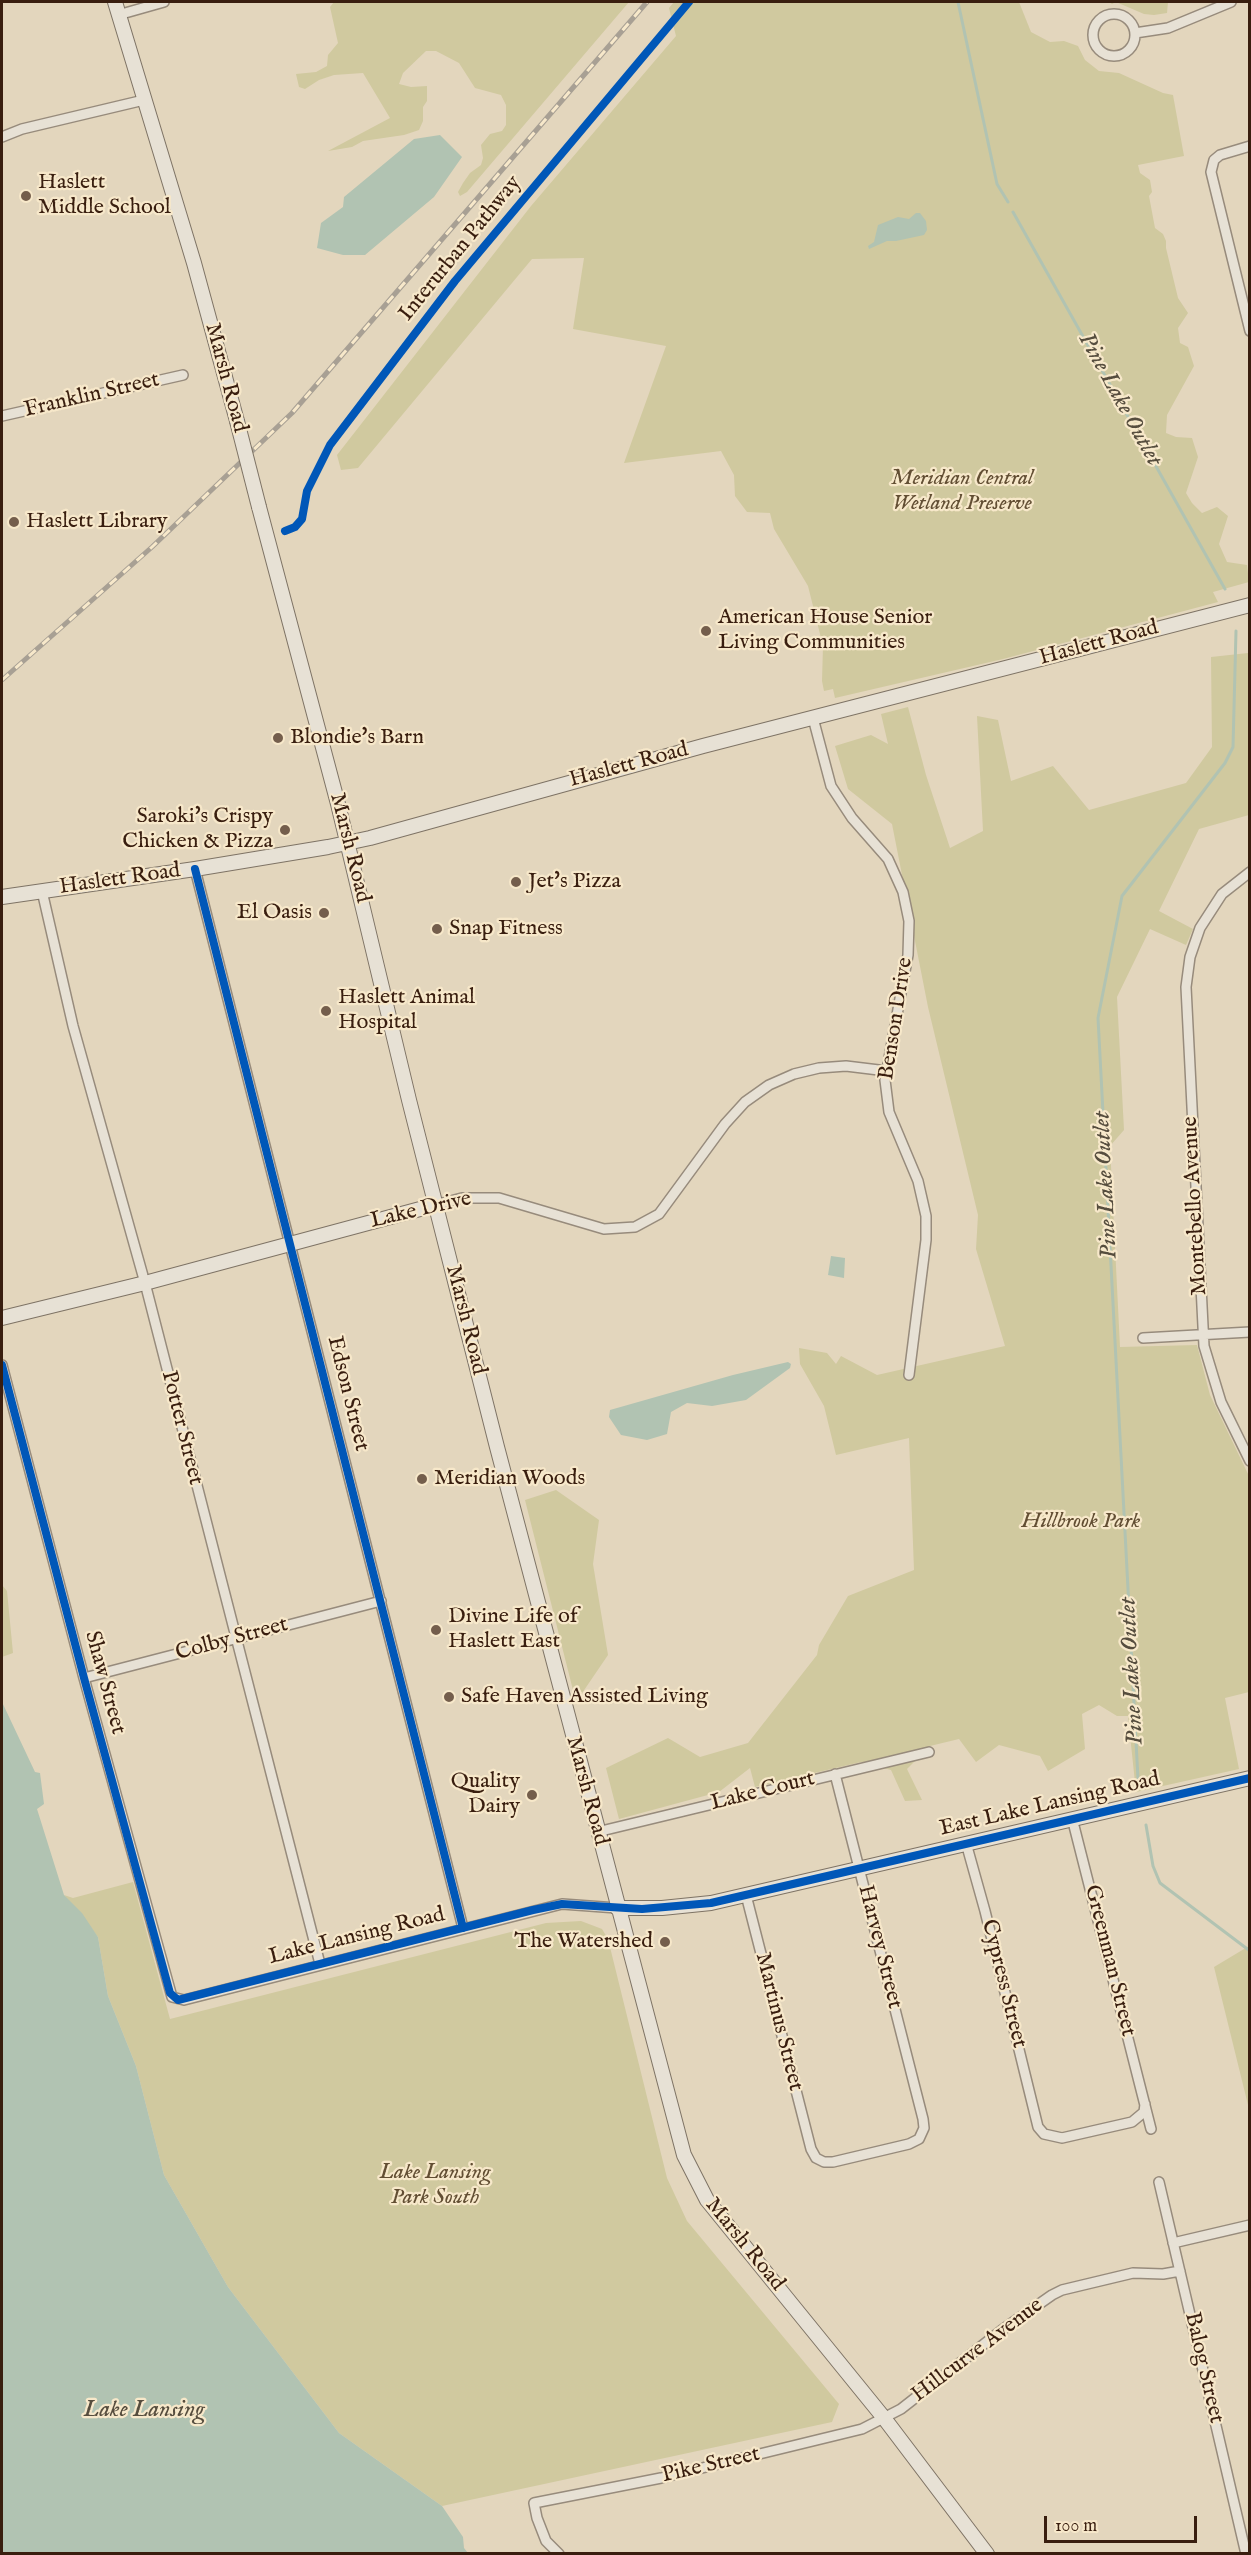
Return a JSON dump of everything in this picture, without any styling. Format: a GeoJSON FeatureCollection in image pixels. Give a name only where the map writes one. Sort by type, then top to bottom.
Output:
{"type":"FeatureCollection","features":[{"type":"Feature","properties":{"kind":"main road","name":"Marsh Road"},"geometry":{"type":"LineString","coordinates":[[116,8],[194,263],[237,421],[347,843],[435,1205],[680,2144],[693,2178],[707,2200],[884,2418],[987,2553]]}},
{"type":"Feature","properties":{"kind":"main road","name":"Haslett Road"},"geometry":{"type":"LineString","coordinates":[[2,897],[195,870],[347,843],[1250,604]]}},
{"type":"Feature","properties":{"kind":"main road","name":"Lake Drive"},"geometry":{"type":"LineString","coordinates":[[2,1318],[145,1283],[435,1205]]}},
{"type":"Feature","properties":{"kind":"main road","name":"East Lake Lansing Road"},"geometry":{"type":"LineString","coordinates":[[859,1868],[1250,1778]]}},
{"type":"Feature","properties":{"kind":"main road","name":"Lake Lansing Road"},"geometry":{"type":"LineString","coordinates":[[617,1908],[679,1907],[746,1895],[859,1868]]}},
{"type":"Feature","properties":{"kind":"street"},"geometry":{"type":"LineString","coordinates":[[116,8],[164,2]]}},
{"type":"Feature","properties":{"kind":"street"},"geometry":{"type":"LineString","coordinates":[[1135,33],[1168,28],[1231,2]]}},
{"type":"Feature","properties":{"kind":"street"},"geometry":{"type":"LineString","coordinates":[[1112,15],[1127,19],[1135,33],[1130,48],[1116,56],[1101,51],[1093,37],[1098,22],[1112,15]]}},
{"type":"Feature","properties":{"kind":"street"},"geometry":{"type":"LineString","coordinates":[[2,137],[22,129],[144,100]]}},
{"type":"Feature","properties":{"kind":"street"},"geometry":{"type":"LineString","coordinates":[[1250,146],[1228,151],[1214,160],[1211,172],[1250,331]]}},
{"type":"Feature","properties":{"kind":"street","name":"Franklin Street"},"geometry":{"type":"LineString","coordinates":[[2,416],[183,375]]}},
{"type":"Feature","properties":{"kind":"street","name":"Benson Drive"},"geometry":{"type":"LineString","coordinates":[[813,718],[831,786],[852,818],[888,859],[898,878],[909,921],[908,955],[885,1090],[889,1112],[918,1181],[926,1215],[926,1246],[909,1375]]}},
{"type":"Feature","properties":{"kind":"street","name":"Edson Street"},"geometry":{"type":"LineString","coordinates":[[195,870],[463,1928]]}},
{"type":"Feature","properties":{"kind":"street","name":"Montebello Avenue"},"geometry":{"type":"LineString","coordinates":[[1250,872],[1222,894],[1210,911],[1193,943],[1186,987],[1202,1334],[1211,1374],[1221,1402],[1250,1461]]}},
{"type":"Feature","properties":{"kind":"street","name":"Potter Street"},"geometry":{"type":"LineString","coordinates":[[42,891],[90,1090],[145,1283],[320,1964]]}},
{"type":"Feature","properties":{"kind":"street","name":"Lake Drive"},"geometry":{"type":"LineString","coordinates":[[435,1205],[475,1197],[499,1198],[594,1227],[615,1230],[635,1227],[659,1215],[725,1124],[745,1102],[769,1086],[794,1074],[819,1068],[846,1066],[887,1071]]}},
{"type":"Feature","properties":{"kind":"street"},"geometry":{"type":"LineString","coordinates":[[1143,1338],[1250,1332]]}},
{"type":"Feature","properties":{"kind":"street","name":"Shaw Street"},"geometry":{"type":"LineString","coordinates":[[2,1365],[170,1993],[176,1999],[184,2000]]}},
{"type":"Feature","properties":{"kind":"street","name":"Colby Street"},"geometry":{"type":"LineString","coordinates":[[84,1678],[381,1600]]}},
{"type":"Feature","properties":{"kind":"street","name":"Lake Court"},"geometry":{"type":"LineString","coordinates":[[597,1832],[929,1752]]}},
{"type":"Feature","properties":{"kind":"street","name":"Harvey Street"},"geometry":{"type":"LineString","coordinates":[[835,1774],[923,2119],[924,2128],[919,2139],[909,2144]]}},
{"type":"Feature","properties":{"kind":"street","name":"Greenman Street"},"geometry":{"type":"LineString","coordinates":[[1072,1818],[1151,2129]]}},
{"type":"Feature","properties":{"kind":"street","name":"Cypress Street"},"geometry":{"type":"LineString","coordinates":[[966,1843],[1038,2127],[1044,2134],[1062,2139],[1132,2122],[1144,2112],[1145,2104]]}},
{"type":"Feature","properties":{"kind":"street","name":"Martinus Street"},"geometry":{"type":"LineString","coordinates":[[746,1895],[810,2149],[816,2158],[824,2162],[833,2162],[909,2144]]}},
{"type":"Feature","properties":{"kind":"street","name":"Lake Lansing Road"},"geometry":{"type":"LineString","coordinates":[[184,2000],[562,1904],[617,1908]]}},
{"type":"Feature","properties":{"kind":"street","name":"Balog Street"},"geometry":{"type":"LineString","coordinates":[[1159,2182],[1245,2524],[1246,2553]]}},
{"type":"Feature","properties":{"kind":"street"},"geometry":{"type":"LineString","coordinates":[[1173,2242],[1250,2224]]}},
{"type":"Feature","properties":{"kind":"street","name":"Hillcurve Avenue"},"geometry":{"type":"LineString","coordinates":[[884,2418],[902,2409],[1020,2316],[1052,2295],[1133,2273],[1163,2274],[1180,2271]]}},
{"type":"Feature","properties":{"kind":"street","name":"Pike Street"},"geometry":{"type":"LineString","coordinates":[[559,2553],[546,2541],[534,2503],[661,2478],[850,2434],[884,2418]]}},
{"type":"Feature","properties":{"kind":"green space"},"geometry":{"type":"Polygon","coordinates":[[[334,2],[629,2],[467,192],[460,196],[458,192],[463,183],[470,173],[481,165],[483,158],[481,145],[490,134],[502,131],[506,125],[506,105],[501,95],[475,88],[459,63],[436,51],[426,51],[403,73],[399,84],[411,87],[427,86],[427,101],[423,107],[423,121],[419,130],[404,135],[363,141],[352,147],[328,151],[390,118],[363,73],[334,75],[319,80],[305,89],[299,87],[296,74],[316,72],[327,66],[328,55],[338,43],[330,7],[334,2]]]}},
{"type":"Feature","properties":{"kind":"green space","name":"Meridian Central Wetland Preserve"},"geometry":{"type":"Polygon","coordinates":[[[674,2],[1019,2],[1031,32],[1050,42],[1064,41],[1078,46],[1085,60],[1099,71],[1119,73],[1163,93],[1173,95],[1184,156],[1138,165],[1140,173],[1150,180],[1152,192],[1149,196],[1155,228],[1163,234],[1166,241],[1178,298],[1188,313],[1178,328],[1180,343],[1188,347],[1194,366],[1167,415],[1166,433],[1176,437],[1192,438],[1198,457],[1186,493],[1202,513],[1217,507],[1228,516],[1219,544],[1227,562],[1247,565],[1249,582],[1213,592],[1218,602],[1003,659],[835,698],[833,689],[824,691],[823,646],[808,586],[774,529],[770,513],[747,512],[735,496],[734,475],[721,451],[624,463],[666,346],[573,329],[584,258],[532,259],[358,468],[341,470],[337,455],[531,206],[676,36],[669,8],[674,2]]]}},
{"type":"Feature","properties":{"kind":"green space"},"geometry":{"type":"Polygon","coordinates":[[[1116,2],[1168,2],[1167,13],[1144,14],[1116,2]]]}},
{"type":"Feature","properties":{"kind":"green space","name":"Hillbrook Park"},"geometry":{"type":"Polygon","coordinates":[[[1248,653],[1249,815],[1199,829],[1159,911],[1193,929],[1186,945],[1150,929],[1117,997],[1124,1130],[1110,1146],[1120,1347],[1197,1345],[1210,1395],[1249,1476],[1249,1692],[1225,1698],[1239,1769],[1136,1792],[1128,1716],[1117,1716],[1099,1705],[1082,1714],[1085,1749],[1048,1771],[1040,1756],[999,1745],[976,1762],[959,1739],[930,1746],[907,1769],[922,1800],[905,1801],[891,1770],[861,1762],[755,1787],[750,1768],[719,1792],[619,1819],[606,1768],[668,1738],[700,1757],[748,1743],[817,1655],[819,1645],[848,1596],[914,1570],[909,1438],[836,1455],[824,1406],[800,1364],[799,1348],[827,1353],[836,1364],[841,1356],[877,1375],[1005,1346],[976,1249],[978,1215],[928,1007],[892,824],[848,789],[835,746],[871,735],[888,744],[881,714],[908,707],[926,775],[950,848],[983,831],[977,716],[998,720],[1011,781],[1053,766],[1089,810],[1186,783],[1212,747],[1211,657],[1248,653]]]}},
{"type":"Feature","properties":{"kind":"green space"},"geometry":{"type":"Polygon","coordinates":[[[556,1490],[599,1520],[593,1564],[608,1655],[576,1702],[525,1500],[556,1490]]]}},
{"type":"Feature","properties":{"kind":"green space"},"geometry":{"type":"Polygon","coordinates":[[[2,1585],[7,1591],[13,1653],[2,1657],[2,1585]]]}},
{"type":"Feature","properties":{"kind":"green space","name":"Lake Lansing Park South"},"geometry":{"type":"Polygon","coordinates":[[[133,1882],[170,2019],[546,1923],[581,1921],[602,1929],[608,1939],[667,2178],[687,2221],[839,2404],[832,2422],[442,2506],[339,2433],[228,2287],[164,2175],[136,2066],[108,1996],[98,1937],[64,1895],[73,1898],[133,1882]]]}},
{"type":"Feature","properties":{"kind":"green space"},"geometry":{"type":"Polygon","coordinates":[[[1249,1946],[1249,2109],[1214,1967],[1249,1946]]]}},
{"type":"Feature","properties":{"kind":"water"},"geometry":{"type":"Polygon","coordinates":[[[440,135],[462,157],[434,197],[365,255],[343,255],[317,248],[321,223],[343,207],[344,197],[414,139],[440,135]]]}},
{"type":"Feature","properties":{"kind":"water"},"geometry":{"type":"Polygon","coordinates":[[[916,213],[920,213],[926,221],[927,230],[924,235],[887,241],[869,249],[868,246],[874,242],[878,225],[898,217],[909,219],[916,213]]]}},
{"type":"Feature","properties":{"kind":"water"},"geometry":{"type":"Polygon","coordinates":[[[831,1256],[845,1258],[844,1278],[828,1275],[831,1256]]]}},
{"type":"Feature","properties":{"kind":"water"},"geometry":{"type":"Polygon","coordinates":[[[788,1362],[791,1364],[790,1368],[746,1400],[712,1406],[687,1403],[671,1412],[667,1434],[647,1440],[621,1435],[609,1417],[610,1410],[788,1362]]]}},
{"type":"Feature","properties":{"kind":"water","name":"Lake Lansing"},"geometry":{"type":"Polygon","coordinates":[[[2,1702],[35,1772],[40,1773],[44,1804],[37,1809],[64,1895],[82,1913],[98,1937],[108,1996],[136,2066],[164,2175],[228,2287],[339,2433],[442,2506],[463,2537],[464,2548],[468,2553],[2,2553],[2,1702]]]}},
{"type":"Feature","properties":{"kind":"waterway","name":"Pine Lake Outlet"},"geometry":{"type":"LineString","coordinates":[[958,2],[997,184],[1008,202]]}},
{"type":"Feature","properties":{"kind":"waterway","name":"Pine Lake Outlet"},"geometry":{"type":"LineString","coordinates":[[1013,212],[1225,589]]}},
{"type":"Feature","properties":{"kind":"waterway","name":"Pine Lake Outlet"},"geometry":{"type":"LineString","coordinates":[[1138,1779],[1098,1018],[1122,896],[1225,763],[1233,747],[1236,631]]}},
{"type":"Feature","properties":{"kind":"waterway","name":"Pine Lake Outlet"},"geometry":{"type":"LineString","coordinates":[[1146,1825],[1153,1866],[1160,1883],[1250,1951]]}},
{"type":"Feature","properties":{"kind":"railway"},"geometry":{"type":"LineString","coordinates":[[2,680],[152,547],[292,413],[647,2]]}},
{"type":"Feature","properties":{"kind":"cycle path","name":"Interurban Pathway"},"geometry":{"type":"LineString","coordinates":[[285,531],[295,527],[302,519],[307,491],[330,445],[455,281],[689,2]]}},
{"type":"Feature","properties":{"kind":"cycle path"},"geometry":{"type":"LineString","coordinates":[[195,869],[463,1928]]}},
{"type":"Feature","properties":{"kind":"cycle path"},"geometry":{"type":"LineString","coordinates":[[2,1365],[170,1993],[178,2000],[533,1910],[562,1904],[642,1909],[711,1903],[1250,1778]]}},
{"type":"Feature","properties":{"kind":"place","name":"Haslett Middle School"},"geometry":{"type":"Point","coordinates":[26,196]}},
{"type":"Feature","properties":{"kind":"place","name":"Haslett Library"},"geometry":{"type":"Point","coordinates":[14,522]}},
{"type":"Feature","properties":{"kind":"place","name":"American House Senior Living Communities"},"geometry":{"type":"Point","coordinates":[706,631]}},
{"type":"Feature","properties":{"kind":"place","name":"Blondie's Barn"},"geometry":{"type":"Point","coordinates":[278,738]}},
{"type":"Feature","properties":{"kind":"place","name":"Saroki's Crispy Chicken & Pizza"},"geometry":{"type":"Point","coordinates":[285,830]}},
{"type":"Feature","properties":{"kind":"place","name":"Jet's Pizza"},"geometry":{"type":"Point","coordinates":[516,882]}},
{"type":"Feature","properties":{"kind":"place","name":"El Oasis"},"geometry":{"type":"Point","coordinates":[324,913]}},
{"type":"Feature","properties":{"kind":"place","name":"Snap Fitness"},"geometry":{"type":"Point","coordinates":[437,929]}},
{"type":"Feature","properties":{"kind":"place","name":"Haslett Animal Hospital"},"geometry":{"type":"Point","coordinates":[326,1011]}},
{"type":"Feature","properties":{"kind":"place","name":"Meridian Woods"},"geometry":{"type":"Point","coordinates":[422,1479]}},
{"type":"Feature","properties":{"kind":"place","name":"Divine Life of Haslett East"},"geometry":{"type":"Point","coordinates":[436,1630]}},
{"type":"Feature","properties":{"kind":"place","name":"Safe Haven Assisted Living"},"geometry":{"type":"Point","coordinates":[449,1697]}},
{"type":"Feature","properties":{"kind":"place","name":"Quality Dairy"},"geometry":{"type":"Point","coordinates":[532,1795]}},
{"type":"Feature","properties":{"kind":"place","name":"The Watershed"},"geometry":{"type":"Point","coordinates":[665,1942]}}]}
